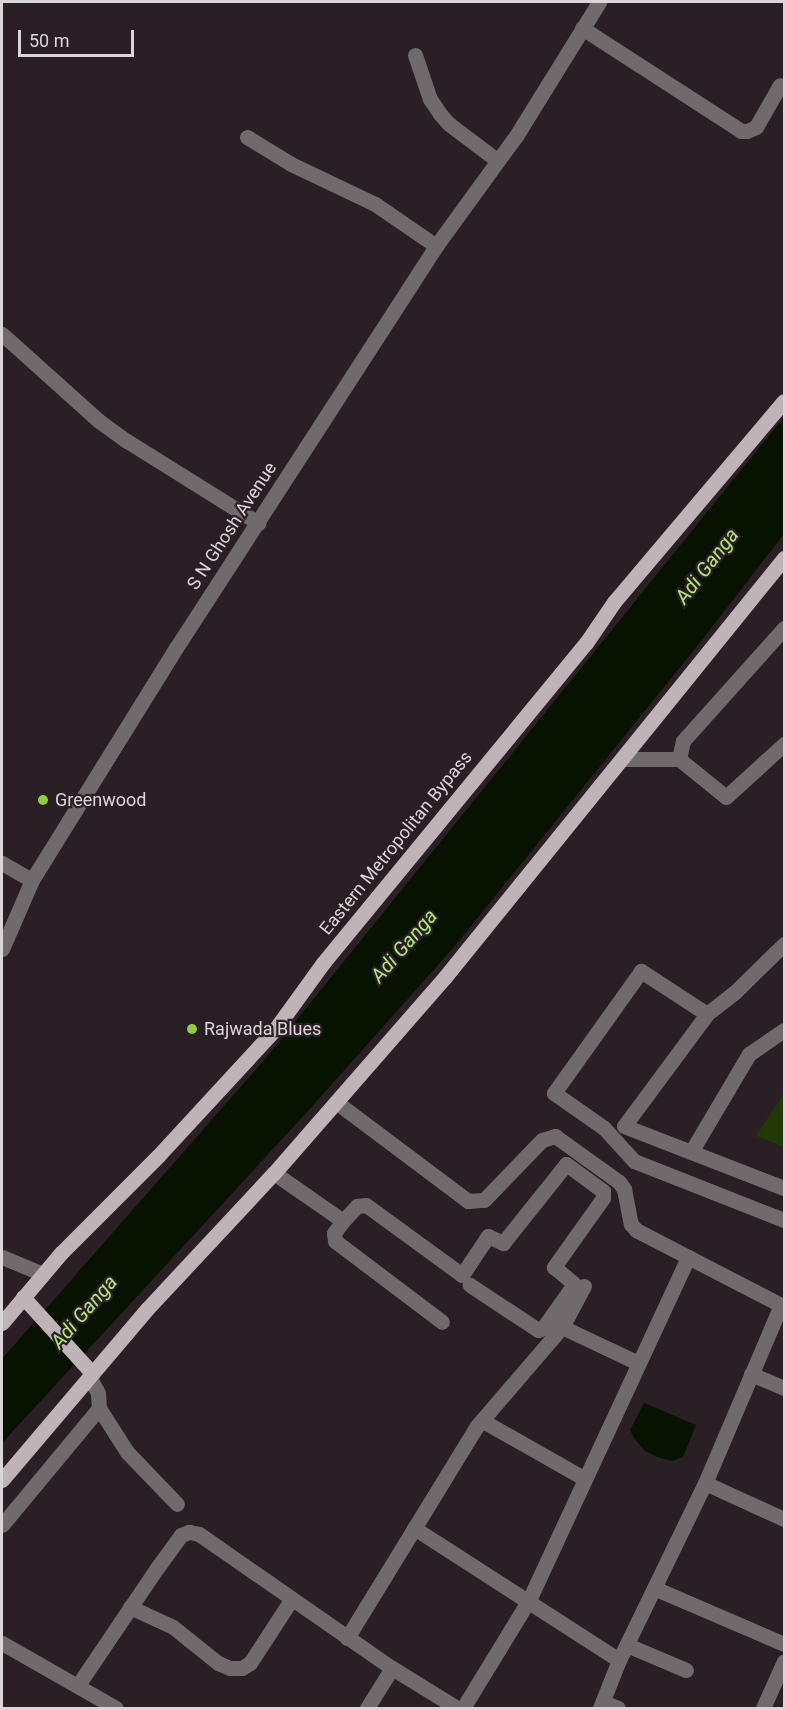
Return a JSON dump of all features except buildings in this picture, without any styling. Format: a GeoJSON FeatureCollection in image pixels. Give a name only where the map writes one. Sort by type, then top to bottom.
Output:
{"type":"FeatureCollection","features":[{"type":"Feature","properties":{"kind":"main road","name":"Eastern Metropolitan Bypass"},"geometry":{"type":"LineString","coordinates":[[2,1323],[95,1217],[158,1156],[276,1028],[323,963],[586,643],[614,602],[784,401]]}},
{"type":"Feature","properties":{"kind":"main road"},"geometry":{"type":"LineString","coordinates":[[2,1480],[147,1309],[274,1173],[445,977],[784,558]]}},
{"type":"Feature","properties":{"kind":"main road"},"geometry":{"type":"LineString","coordinates":[[23,1297],[90,1375]]}},
{"type":"Feature","properties":{"kind":"street","name":"S N Ghosh Avenue"},"geometry":{"type":"LineString","coordinates":[[2,949],[32,880],[176,648],[436,246],[516,136],[598,2]]}},
{"type":"Feature","properties":{"kind":"street"},"geometry":{"type":"LineString","coordinates":[[582,28],[741,131],[756,127],[780,85]]}},
{"type":"Feature","properties":{"kind":"street"},"geometry":{"type":"LineString","coordinates":[[415,55],[430,99],[440,114],[448,124],[498,161]]}},
{"type":"Feature","properties":{"kind":"street"},"geometry":{"type":"LineString","coordinates":[[247,137],[291,164],[375,204],[436,246]]}},
{"type":"Feature","properties":{"kind":"street"},"geometry":{"type":"LineString","coordinates":[[2,334],[99,421],[258,523]]}},
{"type":"Feature","properties":{"kind":"street"},"geometry":{"type":"LineString","coordinates":[[679,759],[682,741],[784,628]]}},
{"type":"Feature","properties":{"kind":"street"},"geometry":{"type":"LineString","coordinates":[[622,759],[679,759],[726,796],[784,744]]}},
{"type":"Feature","properties":{"kind":"street"},"geometry":{"type":"LineString","coordinates":[[2,863],[32,880]]}},
{"type":"Feature","properties":{"kind":"street"},"geometry":{"type":"LineString","coordinates":[[784,944],[735,992],[707,1014],[624,1126],[784,1188]]}},
{"type":"Feature","properties":{"kind":"street"},"geometry":{"type":"LineString","coordinates":[[707,1014],[641,971],[554,1093],[603,1128],[634,1161],[784,1220]]}},
{"type":"Feature","properties":{"kind":"street"},"geometry":{"type":"LineString","coordinates":[[691,1152],[749,1054],[784,1030]]}},
{"type":"Feature","properties":{"kind":"street"},"geometry":{"type":"LineString","coordinates":[[336,1102],[468,1201],[484,1200],[542,1140],[555,1136],[619,1182],[624,1189],[631,1224],[636,1230],[783,1306],[751,1374],[705,1483],[627,1645],[601,1705],[618,1708]]}},
{"type":"Feature","properties":{"kind":"street"},"geometry":{"type":"LineString","coordinates":[[442,1322],[334,1240],[334,1233],[357,1206],[366,1205],[462,1275],[488,1236],[503,1243],[563,1166],[570,1164],[603,1191],[603,1198],[554,1267],[573,1283],[543,1328],[538,1330],[470,1285]]}},
{"type":"Feature","properties":{"kind":"street"},"geometry":{"type":"LineString","coordinates":[[274,1173],[343,1221]]}},
{"type":"Feature","properties":{"kind":"street"},"geometry":{"type":"LineString","coordinates":[[2,1257],[43,1274]]}},
{"type":"Feature","properties":{"kind":"street"},"geometry":{"type":"LineString","coordinates":[[463,1708],[529,1600],[688,1257]]}},
{"type":"Feature","properties":{"kind":"street"},"geometry":{"type":"LineString","coordinates":[[347,1638],[477,1426],[562,1327],[584,1286]]}},
{"type":"Feature","properties":{"kind":"street"},"geometry":{"type":"LineString","coordinates":[[562,1327],[638,1363]]}},
{"type":"Feature","properties":{"kind":"street"},"geometry":{"type":"LineString","coordinates":[[751,1374],[784,1388]]}},
{"type":"Feature","properties":{"kind":"street"},"geometry":{"type":"LineString","coordinates":[[90,1375],[98,1393],[99,1408],[127,1452],[177,1504]]}},
{"type":"Feature","properties":{"kind":"street"},"geometry":{"type":"LineString","coordinates":[[2,1526],[99,1408]]}},
{"type":"Feature","properties":{"kind":"street"},"geometry":{"type":"LineString","coordinates":[[483,1421],[585,1479]]}},
{"type":"Feature","properties":{"kind":"street"},"geometry":{"type":"LineString","coordinates":[[705,1483],[784,1519]]}},
{"type":"Feature","properties":{"kind":"street"},"geometry":{"type":"LineString","coordinates":[[414,1528],[620,1660]]}},
{"type":"Feature","properties":{"kind":"street"},"geometry":{"type":"LineString","coordinates":[[78,1685],[181,1535],[189,1532],[199,1534],[347,1638],[457,1708]]}},
{"type":"Feature","properties":{"kind":"street"},"geometry":{"type":"LineString","coordinates":[[654,1588],[784,1644]]}},
{"type":"Feature","properties":{"kind":"street"},"geometry":{"type":"LineString","coordinates":[[130,1607],[174,1627],[218,1662],[231,1668],[242,1668],[250,1663],[291,1600]]}},
{"type":"Feature","properties":{"kind":"street"},"geometry":{"type":"LineString","coordinates":[[2,1643],[116,1708]]}},
{"type":"Feature","properties":{"kind":"street"},"geometry":{"type":"LineString","coordinates":[[627,1645],[686,1670]]}},
{"type":"Feature","properties":{"kind":"street"},"geometry":{"type":"LineString","coordinates":[[764,1708],[784,1661]]}},
{"type":"Feature","properties":{"kind":"street"},"geometry":{"type":"LineString","coordinates":[[367,1708],[392,1668]]}},
{"type":"Feature","properties":{"kind":"green space"},"geometry":{"type":"Polygon","coordinates":[[[784,1093],[784,1147],[756,1136],[784,1093]]]}},
{"type":"Feature","properties":{"kind":"water","name":"Adi Ganga"},"geometry":{"type":"Polygon","coordinates":[[[784,417],[784,534],[702,640],[454,947],[308,1111],[2,1443],[2,1359],[265,1059],[784,417]]]}},
{"type":"Feature","properties":{"kind":"water"},"geometry":{"type":"Polygon","coordinates":[[[644,1403],[696,1425],[683,1457],[672,1461],[657,1457],[645,1451],[634,1438],[630,1430],[644,1403]]]}},
{"type":"Feature","properties":{"kind":"place","name":"Greenwood"},"geometry":{"type":"Point","coordinates":[43,800]}},
{"type":"Feature","properties":{"kind":"place","name":"Rajwada Blues"},"geometry":{"type":"Point","coordinates":[192,1029]}}]}
